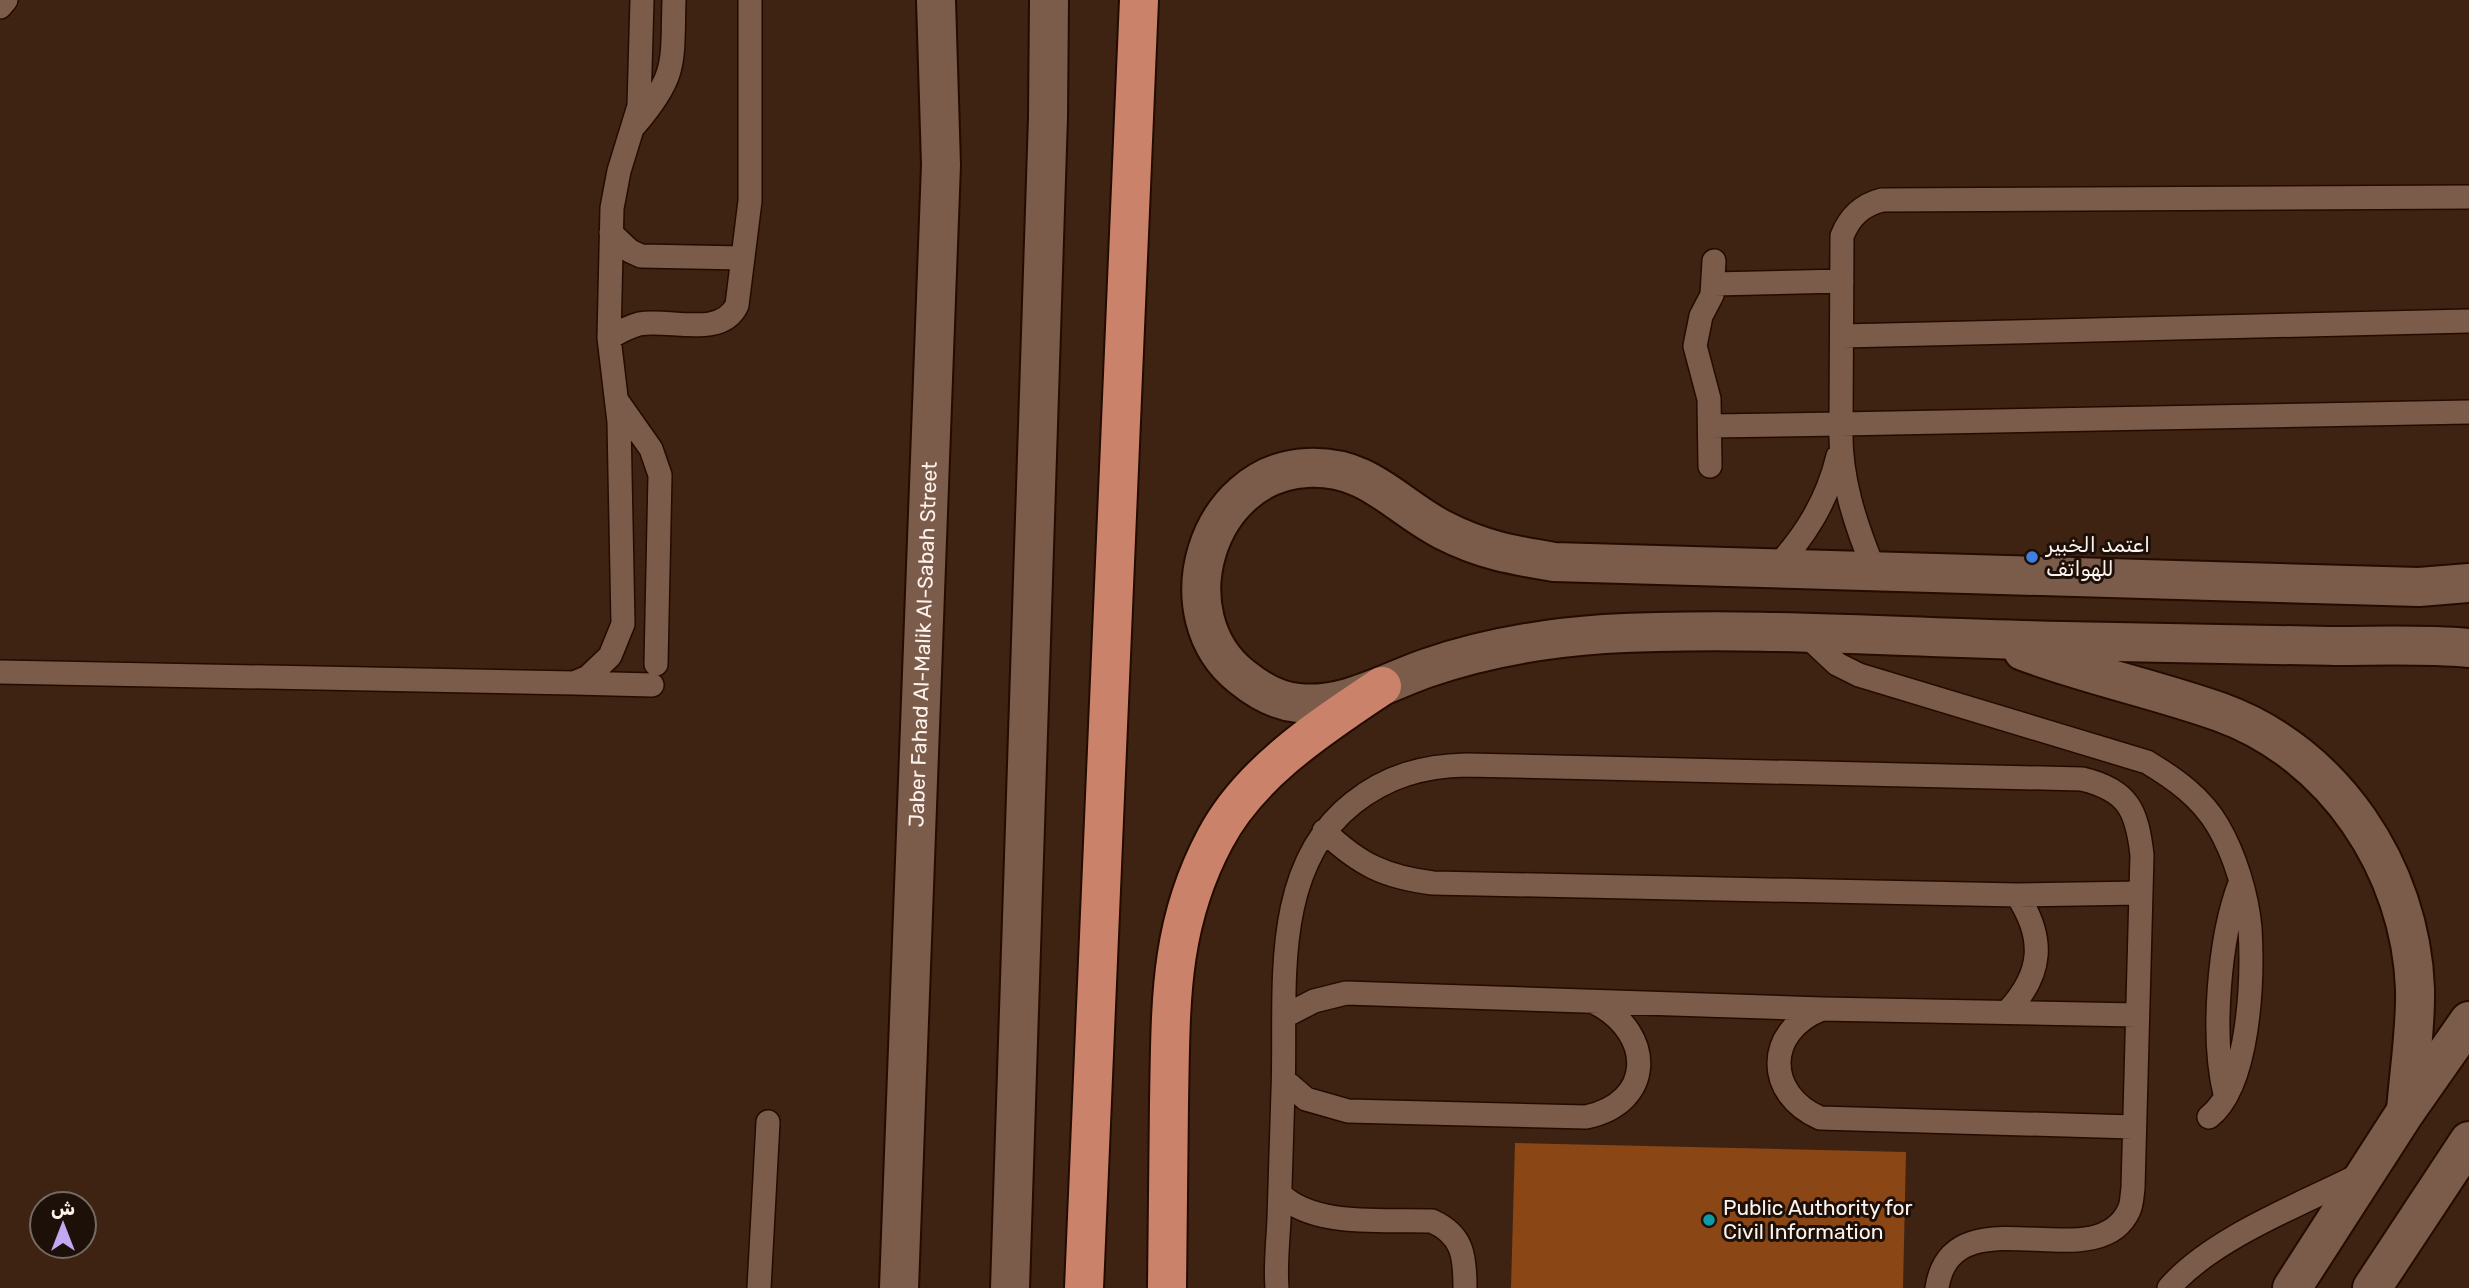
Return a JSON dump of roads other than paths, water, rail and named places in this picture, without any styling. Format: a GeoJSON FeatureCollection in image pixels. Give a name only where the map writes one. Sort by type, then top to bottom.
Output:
{"type":"FeatureCollection","features":[{"type":"Feature","properties":{"kind":"highway"},"geometry":{"type":"LineString","coordinates":[[1084,1288],[1139,0]]}},
{"type":"Feature","properties":{"kind":"highway"},"geometry":{"type":"LineString","coordinates":[[1167,1288],[1171,984],[1179,933],[1195,884],[1216,837],[1248,795],[1282,758],[1382,686]]}},
{"type":"Feature","properties":{"kind":"street","name":"Jaber Fahad Al-Malik Al-Sabah Street"},"geometry":{"type":"LineString","coordinates":[[899,1288],[942,165],[936,0]]}},
{"type":"Feature","properties":{"kind":"street"},"geometry":{"type":"LineString","coordinates":[[1036,0],[1048,50]]}},
{"type":"Feature","properties":{"kind":"street"},"geometry":{"type":"LineString","coordinates":[[1010,1288],[1048,117],[1049,0]]}},
{"type":"Feature","properties":{"kind":"street"},"geometry":{"type":"LineString","coordinates":[[2469,583],[2418,587],[1554,562],[1485,550],[1437,527],[1374,481],[1339,469],[1303,467],[1268,477],[1237,497],[1214,532],[1201,566],[1200,602],[1209,637],[1230,668],[1258,690],[1292,703],[1329,705],[1429,667],[1555,640],[1601,634],[1741,632],[1991,640],[2469,648]]}},
{"type":"Feature","properties":{"kind":"street"},"geometry":{"type":"LineString","coordinates":[[1991,640],[2047,660],[2221,713],[2261,730],[2299,756],[2332,786],[2360,821],[2383,860],[2400,902],[2410,946],[2415,990],[2406,1111]]}},
{"type":"Feature","properties":{"kind":"street"},"geometry":{"type":"LineString","coordinates":[[2292,1288],[2406,1111],[2469,1021]]}},
{"type":"Feature","properties":{"kind":"street"},"geometry":{"type":"LineString","coordinates":[[2372,1288],[2469,1142]]}},
{"type":"Feature","properties":{"kind":"lane"},"geometry":{"type":"LineString","coordinates":[[0,7],[6,0]]}},
{"type":"Feature","properties":{"kind":"lane"},"geometry":{"type":"LineString","coordinates":[[574,683],[588,677],[610,656],[623,624],[617,401],[609,338],[611,233],[614,189],[633,128],[641,82],[642,0]]}},
{"type":"Feature","properties":{"kind":"lane"},"geometry":{"type":"LineString","coordinates":[[633,128],[667,81],[673,57],[674,0]]}},
{"type":"Feature","properties":{"kind":"lane"},"geometry":{"type":"LineString","coordinates":[[609,338],[641,324],[710,324],[726,320],[737,305],[751,172],[750,0]]}},
{"type":"Feature","properties":{"kind":"lane"},"geometry":{"type":"LineString","coordinates":[[1774,570],[1798,544],[1817,514],[1832,481],[1840,435],[1842,236],[1846,225],[1861,208],[1882,200],[2469,198]]}},
{"type":"Feature","properties":{"kind":"lane"},"geometry":{"type":"LineString","coordinates":[[611,233],[629,251],[641,256],[743,258]]}},
{"type":"Feature","properties":{"kind":"lane"},"geometry":{"type":"LineString","coordinates":[[1710,466],[1709,399],[1695,346],[1696,330],[1714,284],[1714,261]]}},
{"type":"Feature","properties":{"kind":"lane"},"geometry":{"type":"LineString","coordinates":[[1714,284],[1842,281]]}},
{"type":"Feature","properties":{"kind":"lane"},"geometry":{"type":"LineString","coordinates":[[1842,336],[2469,321]]}},
{"type":"Feature","properties":{"kind":"lane"},"geometry":{"type":"LineString","coordinates":[[0,672],[574,683],[654,675],[660,475],[651,449],[617,401]]}},
{"type":"Feature","properties":{"kind":"lane"},"geometry":{"type":"LineString","coordinates":[[1710,426],[1840,435],[2469,412]]}},
{"type":"Feature","properties":{"kind":"lane"},"geometry":{"type":"LineString","coordinates":[[1840,435],[1852,510],[1875,572]]}},
{"type":"Feature","properties":{"kind":"lane"},"geometry":{"type":"LineString","coordinates":[[1805,634],[1837,664],[1859,675],[2147,762],[2174,778],[2198,799],[2217,825],[2231,852],[2240,883],[2228,918],[2223,954],[2218,1048],[2225,1094],[2222,1103],[2209,1117]]}},
{"type":"Feature","properties":{"kind":"lane"},"geometry":{"type":"LineString","coordinates":[[1277,1288],[1286,948],[1296,888],[1307,858],[1324,831],[1343,811],[1387,780],[1439,766],[2082,779],[2103,784],[2121,795],[2134,813],[2142,855],[2133,1188],[2129,1209],[2116,1227],[2097,1238],[1980,1240],[1960,1249],[1946,1264],[1937,1288]]}},
{"type":"Feature","properties":{"kind":"lane"},"geometry":{"type":"LineString","coordinates":[[1324,831],[1347,852],[1373,869],[1403,879],[1433,883],[2017,895],[2141,893]]}},
{"type":"Feature","properties":{"kind":"lane"},"geometry":{"type":"LineString","coordinates":[[2008,1011],[2022,995],[2032,976],[2036,955],[2035,933],[2028,913],[2017,895]]}},
{"type":"Feature","properties":{"kind":"lane"},"geometry":{"type":"LineString","coordinates":[[1285,1016],[1314,1001],[1346,993],[1822,1009],[2137,1015]]}},
{"type":"Feature","properties":{"kind":"lane"},"geometry":{"type":"LineString","coordinates":[[1284,1080],[1306,1100],[1348,1111],[1586,1117],[1602,1114],[1628,1095],[1636,1081],[1639,1057],[1633,1034],[1623,1021],[1594,1002]]}},
{"type":"Feature","properties":{"kind":"lane"},"geometry":{"type":"LineString","coordinates":[[1822,1009],[1806,1015],[1789,1032],[1780,1055],[1779,1071],[1792,1101],[1820,1118],[2133,1127]]}},
{"type":"Feature","properties":{"kind":"lane"},"geometry":{"type":"LineString","coordinates":[[759,1288],[768,1122]]}},
{"type":"Feature","properties":{"kind":"lane"},"geometry":{"type":"LineString","coordinates":[[2169,1288],[2190,1267],[2227,1242],[2370,1169]]}},
{"type":"Feature","properties":{"kind":"lane"},"geometry":{"type":"LineString","coordinates":[[1280,1194],[1298,1209],[1321,1216],[1432,1221],[1446,1227],[1457,1238],[1464,1252],[1465,1288]]}},
{"type":"Feature","properties":{"kind":"place","name":"اعتمد الخبير للهواتف"},"geometry":{"type":"Point","coordinates":[2032,557]}},
{"type":"Feature","properties":{"kind":"place","name":"Public Authority for Civil Information"},"geometry":{"type":"Point","coordinates":[1709,1220]}}]}
